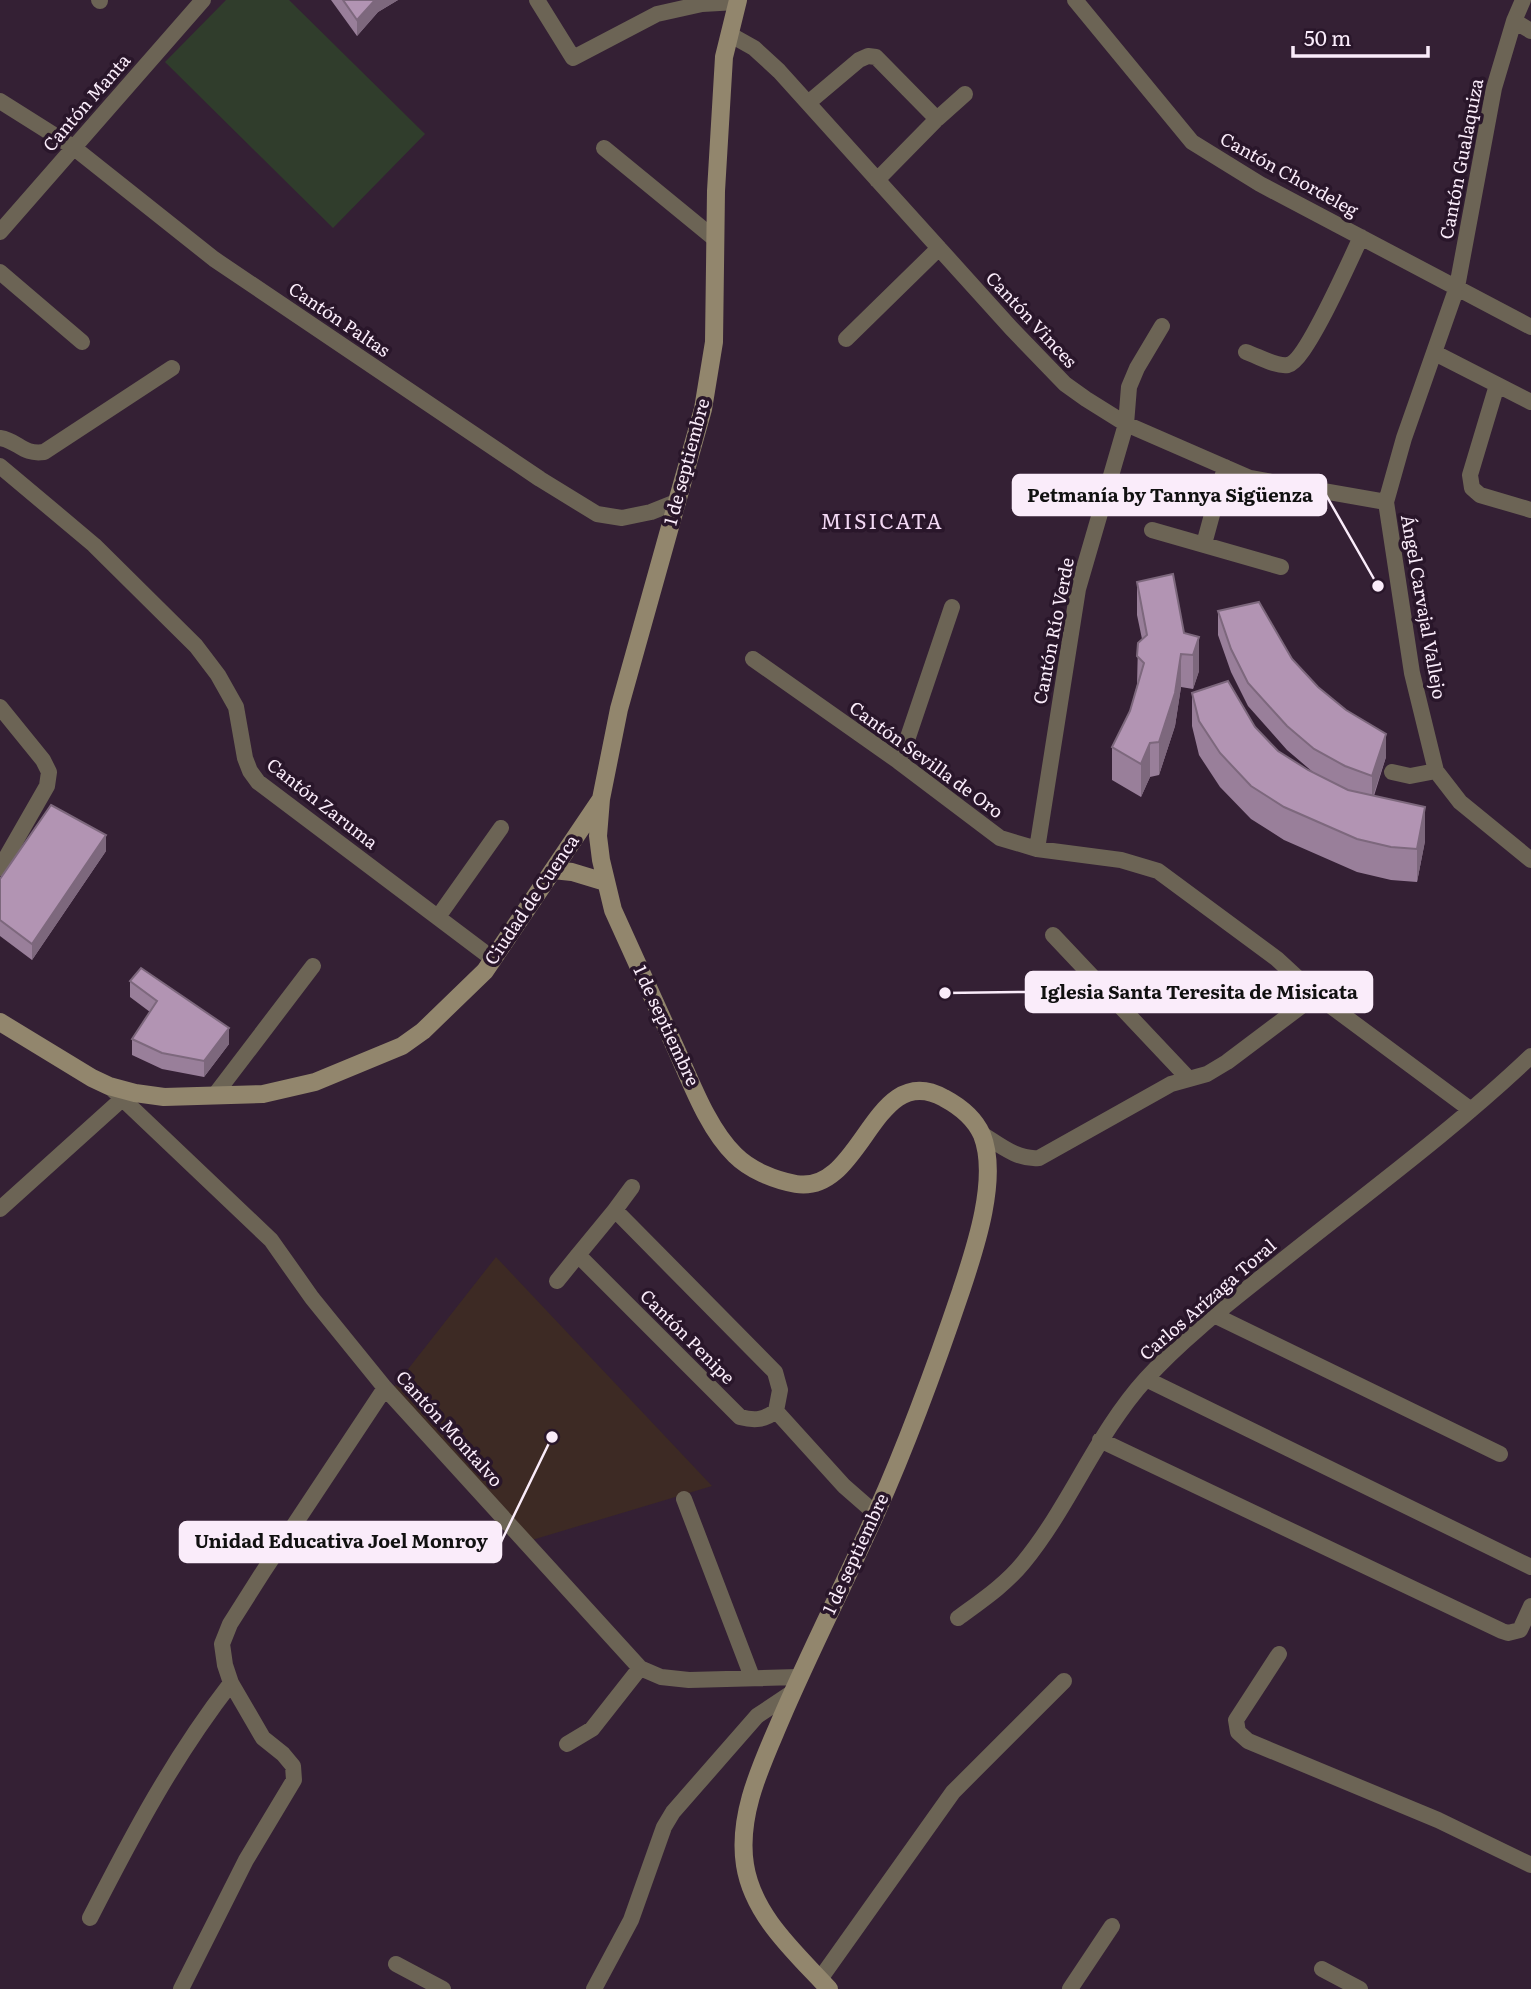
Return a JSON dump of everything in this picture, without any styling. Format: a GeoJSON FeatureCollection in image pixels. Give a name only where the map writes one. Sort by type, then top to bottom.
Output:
{"type":"FeatureCollection","features":[{"type":"Feature","properties":{"kind":"street","name":"Cantón Manta"},"geometry":{"type":"LineString","coordinates":[[0,232],[203,0]]}},
{"type":"Feature","properties":{"kind":"street"},"geometry":{"type":"LineString","coordinates":[[537,0],[573,58],[657,14],[738,1]]}},
{"type":"Feature","properties":{"kind":"street","name":"Cantón Chordeleg"},"geometry":{"type":"LineString","coordinates":[[1076,0],[1192,142],[1260,184],[1531,327]]}},
{"type":"Feature","properties":{"kind":"street","name":"Cantón Gualaquiza"},"geometry":{"type":"LineString","coordinates":[[1457,287],[1494,88],[1523,0]]}},
{"type":"Feature","properties":{"kind":"street","name":"1 de septiembre"},"geometry":{"type":"LineString","coordinates":[[738,1],[724,57],[716,191],[714,342],[703,408],[618,709],[601,799],[598,836],[605,882],[613,910],[718,1137],[751,1168],[797,1184],[816,1184],[835,1174],[884,1110],[900,1095],[919,1090],[940,1095],[960,1107],[982,1134],[987,1184],[981,1229],[923,1402],[876,1514],[795,1684],[748,1807],[745,1865],[756,1901],[774,1929],[824,1984]]}},
{"type":"Feature","properties":{"kind":"street"},"geometry":{"type":"LineString","coordinates":[[1514,21],[1531,31]]}},
{"type":"Feature","properties":{"kind":"street","name":"Cantón Vinces"},"geometry":{"type":"LineString","coordinates":[[729,34],[754,48],[808,103],[1065,384],[1126,424],[1250,478],[1386,502]]}},
{"type":"Feature","properties":{"kind":"street"},"geometry":{"type":"LineString","coordinates":[[808,103],[859,60],[868,56],[876,57],[937,119]]}},
{"type":"Feature","properties":{"kind":"street"},"geometry":{"type":"LineString","coordinates":[[877,180],[965,94]]}},
{"type":"Feature","properties":{"kind":"street","name":"Cantón Paltas"},"geometry":{"type":"LineString","coordinates":[[0,101],[73,148],[214,259],[540,479],[597,514],[622,518],[651,512],[676,502]]}},
{"type":"Feature","properties":{"kind":"street"},"geometry":{"type":"LineString","coordinates":[[604,148],[715,239]]}},
{"type":"Feature","properties":{"kind":"street"},"geometry":{"type":"LineString","coordinates":[[1246,352],[1280,365],[1290,365],[1297,360],[1361,237]]}},
{"type":"Feature","properties":{"kind":"street"},"geometry":{"type":"LineString","coordinates":[[846,339],[939,248]]}},
{"type":"Feature","properties":{"kind":"street"},"geometry":{"type":"LineString","coordinates":[[0,272],[82,342]]}},
{"type":"Feature","properties":{"kind":"street","name":"Ángel Carvajal Vallejo"},"geometry":{"type":"LineString","coordinates":[[1457,287],[1404,438],[1386,502],[1412,673],[1436,771],[1460,802],[1531,860]]}},
{"type":"Feature","properties":{"kind":"street","name":"Cantón Río Verde"},"geometry":{"type":"LineString","coordinates":[[1037,849],[1078,589],[1126,424],[1129,387],[1162,326]]}},
{"type":"Feature","properties":{"kind":"street"},"geometry":{"type":"LineString","coordinates":[[1435,353],[1531,402]]}},
{"type":"Feature","properties":{"kind":"street"},"geometry":{"type":"LineString","coordinates":[[0,438],[7,439],[26,452],[44,452],[173,368]]}},
{"type":"Feature","properties":{"kind":"street"},"geometry":{"type":"LineString","coordinates":[[1497,385],[1470,475],[1472,488],[1480,495],[1531,510]]}},
{"type":"Feature","properties":{"kind":"street","name":"Cantón Zaruma"},"geometry":{"type":"LineString","coordinates":[[0,466],[94,545],[196,646],[218,675],[236,706],[245,758],[258,782],[493,959]]}},
{"type":"Feature","properties":{"kind":"street"},"geometry":{"type":"LineString","coordinates":[[1204,544],[1225,467]]}},
{"type":"Feature","properties":{"kind":"street"},"geometry":{"type":"LineString","coordinates":[[1152,530],[1281,567]]}},
{"type":"Feature","properties":{"kind":"street"},"geometry":{"type":"LineString","coordinates":[[898,761],[952,607]]}},
{"type":"Feature","properties":{"kind":"street","name":"Cantón Sevilla de Oro"},"geometry":{"type":"LineString","coordinates":[[753,659],[898,761],[1000,838],[1037,849],[1121,860],[1158,872],[1277,959],[1316,995],[1471,1110]]}},
{"type":"Feature","properties":{"kind":"street"},"geometry":{"type":"LineString","coordinates":[[0,707],[43,760],[49,772],[47,786],[0,869]]}},
{"type":"Feature","properties":{"kind":"street"},"geometry":{"type":"LineString","coordinates":[[1392,772],[1410,776],[1436,771]]}},
{"type":"Feature","properties":{"kind":"street","name":"Ciudad de Cuenca"},"geometry":{"type":"LineString","coordinates":[[0,1023],[115,1093],[164,1097],[262,1094],[315,1082],[402,1046],[423,1031],[485,971],[601,799]]}},
{"type":"Feature","properties":{"kind":"street"},"geometry":{"type":"LineString","coordinates":[[438,917],[501,828]]}},
{"type":"Feature","properties":{"kind":"street"},"geometry":{"type":"LineString","coordinates":[[552,870],[572,872],[605,882]]}},
{"type":"Feature","properties":{"kind":"street"},"geometry":{"type":"LineString","coordinates":[[1053,935],[1188,1078]]}},
{"type":"Feature","properties":{"kind":"street"},"geometry":{"type":"LineString","coordinates":[[214,1096],[313,966]]}},
{"type":"Feature","properties":{"kind":"street"},"geometry":{"type":"LineString","coordinates":[[982,1134],[1015,1154],[1027,1159],[1039,1158],[1171,1084],[1207,1074],[1316,995]]}},
{"type":"Feature","properties":{"kind":"street","name":"Carlos Arízaga Toral"},"geometry":{"type":"LineString","coordinates":[[958,1618],[999,1587],[1021,1565],[1049,1527],[1100,1440],[1146,1379],[1214,1315],[1529,1063]]}},
{"type":"Feature","properties":{"kind":"street"},"geometry":{"type":"LineString","coordinates":[[0,1209],[115,1093]]}},
{"type":"Feature","properties":{"kind":"street","name":"Cantón Montalvo"},"geometry":{"type":"LineString","coordinates":[[115,1093],[271,1240],[313,1298],[385,1388],[640,1668]]}},
{"type":"Feature","properties":{"kind":"street"},"geometry":{"type":"LineString","coordinates":[[557,1280],[632,1187]]}},
{"type":"Feature","properties":{"kind":"street"},"geometry":{"type":"LineString","coordinates":[[615,1210],[775,1372],[780,1390],[776,1411],[844,1486],[876,1514]]}},
{"type":"Feature","properties":{"kind":"street","name":"Cantón Penipe"},"geometry":{"type":"LineString","coordinates":[[578,1255],[740,1417],[766,1419],[776,1411]]}},
{"type":"Feature","properties":{"kind":"street"},"geometry":{"type":"LineString","coordinates":[[1214,1315],[1500,1454]]}},
{"type":"Feature","properties":{"kind":"street"},"geometry":{"type":"LineString","coordinates":[[1146,1379],[1531,1567]]}},
{"type":"Feature","properties":{"kind":"street"},"geometry":{"type":"LineString","coordinates":[[181,1989],[246,1860],[294,1780],[293,1766],[263,1738],[232,1683],[225,1665],[222,1644],[230,1624],[385,1388]]}},
{"type":"Feature","properties":{"kind":"street"},"geometry":{"type":"LineString","coordinates":[[1100,1440],[1502,1631],[1508,1633],[1520,1630],[1531,1606]]}},
{"type":"Feature","properties":{"kind":"street"},"geometry":{"type":"LineString","coordinates":[[684,1499],[752,1677]]}},
{"type":"Feature","properties":{"kind":"street"},"geometry":{"type":"LineString","coordinates":[[1279,1654],[1236,1720],[1238,1732],[1248,1741],[1438,1820],[1531,1865]]}},
{"type":"Feature","properties":{"kind":"street"},"geometry":{"type":"LineString","coordinates":[[567,1744],[592,1729],[640,1668],[661,1677],[689,1680],[752,1677],[795,1684]]}},
{"type":"Feature","properties":{"kind":"street"},"geometry":{"type":"LineString","coordinates":[[824,1984],[953,1792],[1064,1681]]}},
{"type":"Feature","properties":{"kind":"street"},"geometry":{"type":"LineString","coordinates":[[90,1918],[165,1777],[198,1726],[232,1683]]}},
{"type":"Feature","properties":{"kind":"street"},"geometry":{"type":"LineString","coordinates":[[594,1989],[631,1920],[664,1827],[673,1812],[757,1716],[795,1684]]}},
{"type":"Feature","properties":{"kind":"street"},"geometry":{"type":"LineString","coordinates":[[1070,1989],[1112,1926]]}},
{"type":"Feature","properties":{"kind":"street"},"geometry":{"type":"LineString","coordinates":[[396,1964],[443,1989]]}},
{"type":"Feature","properties":{"kind":"street"},"geometry":{"type":"LineString","coordinates":[[1322,1969],[1360,1989]]}},
{"type":"Feature","properties":{"kind":"shaded area"},"geometry":{"type":"Polygon","coordinates":[[[496,1257],[712,1486],[532,1540],[394,1387],[496,1257]]]}},
{"type":"Feature","properties":{"kind":"green space"},"geometry":{"type":"Polygon","coordinates":[[[226,0],[289,0],[425,134],[333,228],[165,62],[226,0]]]}},
{"type":"Feature","properties":{"kind":"building"},"geometry":{"type":"Polygon","coordinates":[[[343,0],[375,0],[357,20],[343,0]]]}},
{"type":"Feature","properties":{"kind":"building"},"geometry":{"type":"Polygon","coordinates":[[[1173,574],[1184,633],[1199,637],[1193,655],[1181,654],[1175,693],[1159,742],[1150,743],[1141,764],[1112,747],[1130,711],[1144,663],[1137,656],[1138,643],[1147,635],[1137,582],[1173,574]]]}},
{"type":"Feature","properties":{"kind":"building"},"geometry":{"type":"Polygon","coordinates":[[[1259,602],[1292,659],[1318,687],[1346,710],[1386,734],[1372,776],[1345,766],[1314,749],[1287,726],[1248,683],[1231,649],[1218,611],[1259,602]]]}},
{"type":"Feature","properties":{"kind":"building"},"geometry":{"type":"Polygon","coordinates":[[[1228,681],[1255,727],[1278,751],[1348,790],[1425,807],[1417,849],[1391,847],[1357,839],[1284,807],[1251,786],[1220,753],[1199,721],[1192,693],[1228,681]]]}},
{"type":"Feature","properties":{"kind":"building"},"geometry":{"type":"Polygon","coordinates":[[[51,805],[106,835],[32,944],[0,920],[0,879],[51,805]]]}},
{"type":"Feature","properties":{"kind":"building"},"geometry":{"type":"Polygon","coordinates":[[[141,968],[229,1028],[204,1061],[162,1053],[132,1039],[157,1001],[130,981],[141,968]]]}},
{"type":"Feature","properties":{"kind":"place","name":"Petmanía by Tannya Sigüenza"},"geometry":{"type":"Point","coordinates":[1378,586]}},
{"type":"Feature","properties":{"kind":"place","name":"Iglesia Santa Teresita de Misicata"},"geometry":{"type":"Point","coordinates":[945,993]}},
{"type":"Feature","properties":{"kind":"place","name":"Unidad Educativa Joel Monroy"},"geometry":{"type":"Point","coordinates":[552,1437]}},
{"type":"Feature","properties":{"kind":"district","name":"MISICATA"},"geometry":{"type":"Point","coordinates":[882,522]}}]}
